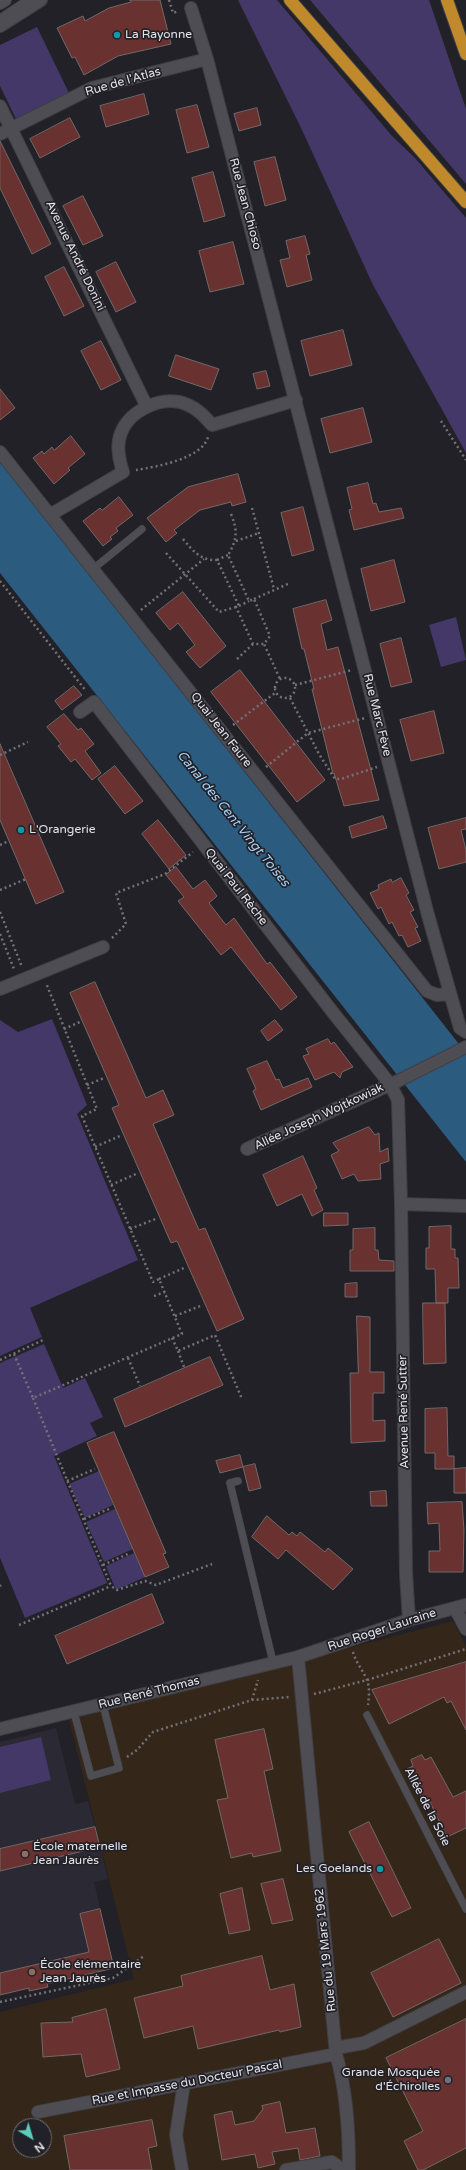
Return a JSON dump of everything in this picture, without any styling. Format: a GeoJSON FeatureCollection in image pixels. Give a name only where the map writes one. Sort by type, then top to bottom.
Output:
{"type":"FeatureCollection","features":[{"type":"Feature","properties":{"kind":"highway"},"geometry":{"type":"LineString","coordinates":[[290,0],[466,202]]}},
{"type":"Feature","properties":{"kind":"highway"},"geometry":{"type":"LineString","coordinates":[[447,0],[466,54]]}},
{"type":"Feature","properties":{"kind":"street"},"geometry":{"type":"LineString","coordinates":[[0,3],[5,0]]}},
{"type":"Feature","properties":{"kind":"street"},"geometry":{"type":"LineString","coordinates":[[0,26],[41,0]]}},
{"type":"Feature","properties":{"kind":"street","name":"Rue Jean Chioso"},"geometry":{"type":"LineString","coordinates":[[191,8],[207,59],[296,400]]}},
{"type":"Feature","properties":{"kind":"street","name":"Rue de l'Atlas"},"geometry":{"type":"LineString","coordinates":[[0,134],[92,88],[207,59]]}},
{"type":"Feature","properties":{"kind":"street","name":"Avenue André Donini"},"geometry":{"type":"LineString","coordinates":[[0,106],[148,407]]}},
{"type":"Feature","properties":{"kind":"street"},"geometry":{"type":"LineString","coordinates":[[50,515],[123,472],[119,454],[121,434],[133,416],[148,407],[164,402],[187,404],[200,412],[212,425],[296,400]]}},
{"type":"Feature","properties":{"kind":"street","name":"Rue Marc Fève"},"geometry":{"type":"LineString","coordinates":[[296,400],[449,994],[463,1030]]}},
{"type":"Feature","properties":{"kind":"street","name":"Quai Jean Faure"},"geometry":{"type":"LineString","coordinates":[[0,452],[427,991],[437,995],[449,994]]}},
{"type":"Feature","properties":{"kind":"street"},"geometry":{"type":"LineString","coordinates":[[80,712],[94,702]]}},
{"type":"Feature","properties":{"kind":"street","name":"Quai Paul Rèche"},"geometry":{"type":"LineString","coordinates":[[94,702],[330,1010],[394,1082],[398,1100],[401,1204]]}},
{"type":"Feature","properties":{"kind":"street"},"geometry":{"type":"LineString","coordinates":[[0,988],[103,947]]}},
{"type":"Feature","properties":{"kind":"street","name":"Allée Joseph Wojtkowiak"},"geometry":{"type":"LineString","coordinates":[[248,1149],[466,1047]]}},
{"type":"Feature","properties":{"kind":"street"},"geometry":{"type":"LineString","coordinates":[[401,1204],[466,1206]]}},
{"type":"Feature","properties":{"kind":"street","name":"Avenue René Sutter"},"geometry":{"type":"LineString","coordinates":[[401,1204],[406,1573],[409,1620]]}},
{"type":"Feature","properties":{"kind":"street"},"geometry":{"type":"LineString","coordinates":[[460,1606],[466,1629]]}},
{"type":"Feature","properties":{"kind":"street","name":"Rue Roger Lauraine"},"geometry":{"type":"LineString","coordinates":[[298,1657],[409,1620],[460,1606]]}},
{"type":"Feature","properties":{"kind":"street","name":"Rue René Thomas"},"geometry":{"type":"LineString","coordinates":[[0,1729],[298,1657]]}},
{"type":"Feature","properties":{"kind":"street","name":"Rue du 19 Mars 1962"},"geometry":{"type":"LineString","coordinates":[[298,1657],[336,2051],[342,2075],[349,2133],[349,2170]]}},
{"type":"Feature","properties":{"kind":"street","name":"Rue et Impasse du Docteur Pascal"},"geometry":{"type":"LineString","coordinates":[[38,2112],[336,2051],[364,2043],[466,1992]]}},
{"type":"Feature","properties":{"kind":"street"},"geometry":{"type":"LineString","coordinates":[[182,2170],[176,2135],[184,2083]]}},
{"type":"Feature","properties":{"kind":"street"},"geometry":{"type":"LineString","coordinates":[[286,2170],[332,2162],[343,2170]]}},
{"type":"Feature","properties":{"kind":"lane"},"geometry":{"type":"LineString","coordinates":[[0,18],[27,0]]}},
{"type":"Feature","properties":{"kind":"lane"},"geometry":{"type":"LineString","coordinates":[[93,569],[142,530]]}},
{"type":"Feature","properties":{"kind":"lane"},"geometry":{"type":"LineString","coordinates":[[238,1481],[230,1483],[273,1662]]}},
{"type":"Feature","properties":{"kind":"lane"},"geometry":{"type":"LineString","coordinates":[[74,1712],[91,1776],[119,1768],[103,1704]]}},
{"type":"Feature","properties":{"kind":"lane","name":"Allée de la Soie"},"geometry":{"type":"LineString","coordinates":[[368,1715],[466,1909]]}},
{"type":"Feature","properties":{"kind":"path"},"geometry":{"type":"LineString","coordinates":[[441,421],[466,460]]}},
{"type":"Feature","properties":{"kind":"path"},"geometry":{"type":"LineString","coordinates":[[123,472],[169,464],[182,459],[207,440],[212,425]]}},
{"type":"Feature","properties":{"kind":"path"},"geometry":{"type":"LineString","coordinates":[[252,508],[274,589]]}},
{"type":"Feature","properties":{"kind":"path"},"geometry":{"type":"LineString","coordinates":[[183,539],[195,554],[204,558],[217,560],[228,555],[236,541],[234,523],[231,514]]}},
{"type":"Feature","properties":{"kind":"path"},"geometry":{"type":"LineString","coordinates":[[236,541],[259,533]]}},
{"type":"Feature","properties":{"kind":"path"},"geometry":{"type":"LineString","coordinates":[[166,553],[219,612],[238,606],[290,583]]}},
{"type":"Feature","properties":{"kind":"path"},"geometry":{"type":"LineString","coordinates":[[228,555],[249,601]]}},
{"type":"Feature","properties":{"kind":"path"},"geometry":{"type":"LineString","coordinates":[[131,618],[204,558]]}},
{"type":"Feature","properties":{"kind":"path"},"geometry":{"type":"LineString","coordinates":[[217,560],[254,644]]}},
{"type":"Feature","properties":{"kind":"path"},"geometry":{"type":"LineString","coordinates":[[0,581],[94,702]]}},
{"type":"Feature","properties":{"kind":"path"},"geometry":{"type":"LineString","coordinates":[[254,599],[270,636],[264,644]]}},
{"type":"Feature","properties":{"kind":"path"},"geometry":{"type":"LineString","coordinates":[[237,659],[254,644],[264,644]]}},
{"type":"Feature","properties":{"kind":"path"},"geometry":{"type":"LineString","coordinates":[[264,644],[280,679]]}},
{"type":"Feature","properties":{"kind":"path"},"geometry":{"type":"LineString","coordinates":[[295,685],[365,666]]}},
{"type":"Feature","properties":{"kind":"path"},"geometry":{"type":"LineString","coordinates":[[280,679],[290,680],[295,685]]}},
{"type":"Feature","properties":{"kind":"path"},"geometry":{"type":"LineString","coordinates":[[280,679],[276,684],[276,693],[280,698],[290,698],[294,694],[295,685]]}},
{"type":"Feature","properties":{"kind":"path"},"geometry":{"type":"LineString","coordinates":[[223,733],[276,693]]}},
{"type":"Feature","properties":{"kind":"path"},"geometry":{"type":"LineString","coordinates":[[290,698],[334,778],[341,780],[389,764]]}},
{"type":"Feature","properties":{"kind":"path"},"geometry":{"type":"LineString","coordinates":[[256,775],[308,733],[377,715]]}},
{"type":"Feature","properties":{"kind":"path"},"geometry":{"type":"LineString","coordinates":[[0,754],[28,742]]}},
{"type":"Feature","properties":{"kind":"path"},"geometry":{"type":"LineString","coordinates":[[0,845],[9,841]]}},
{"type":"Feature","properties":{"kind":"path"},"geometry":{"type":"LineString","coordinates":[[103,947],[126,924],[116,892],[165,874],[203,844]]}},
{"type":"Feature","properties":{"kind":"path"},"geometry":{"type":"LineString","coordinates":[[0,890],[26,880]]}},
{"type":"Feature","properties":{"kind":"path"},"geometry":{"type":"LineString","coordinates":[[0,912],[22,979]]}},
{"type":"Feature","properties":{"kind":"path"},"geometry":{"type":"LineString","coordinates":[[0,934],[22,979]]}},
{"type":"Feature","properties":{"kind":"path"},"geometry":{"type":"LineString","coordinates":[[41,971],[97,1109],[82,1116],[153,1282],[186,1267]]}},
{"type":"Feature","properties":{"kind":"path"},"geometry":{"type":"LineString","coordinates":[[64,1029],[80,1022]]}},
{"type":"Feature","properties":{"kind":"path"},"geometry":{"type":"LineString","coordinates":[[87,1085],[104,1078]]}},
{"type":"Feature","properties":{"kind":"path"},"geometry":{"type":"LineString","coordinates":[[95,1147],[122,1135]]}},
{"type":"Feature","properties":{"kind":"path"},"geometry":{"type":"LineString","coordinates":[[112,1185],[138,1173]]}},
{"type":"Feature","properties":{"kind":"path"},"geometry":{"type":"LineString","coordinates":[[130,1229],[158,1218]]}},
{"type":"Feature","properties":{"kind":"path"},"geometry":{"type":"LineString","coordinates":[[33,1398],[182,1334],[160,1279]]}},
{"type":"Feature","properties":{"kind":"path"},"geometry":{"type":"LineString","coordinates":[[154,1296],[165,1292]]}},
{"type":"Feature","properties":{"kind":"path"},"geometry":{"type":"LineString","coordinates":[[175,1316],[203,1305]]}},
{"type":"Feature","properties":{"kind":"path"},"geometry":{"type":"LineString","coordinates":[[178,1350],[214,1335],[242,1400]]}},
{"type":"Feature","properties":{"kind":"path"},"geometry":{"type":"LineString","coordinates":[[172,1338],[184,1367]]}},
{"type":"Feature","properties":{"kind":"path"},"geometry":{"type":"LineString","coordinates":[[0,1360],[44,1340]]}},
{"type":"Feature","properties":{"kind":"path"},"geometry":{"type":"LineString","coordinates":[[14,1354],[111,1586],[117,1590],[145,1581],[156,1585],[212,1564]]}},
{"type":"Feature","properties":{"kind":"path"},"geometry":{"type":"LineString","coordinates":[[128,1358],[140,1386]]}},
{"type":"Feature","properties":{"kind":"path"},"geometry":{"type":"LineString","coordinates":[[68,1481],[95,1469]]}},
{"type":"Feature","properties":{"kind":"path"},"geometry":{"type":"LineString","coordinates":[[84,1519],[112,1508]]}},
{"type":"Feature","properties":{"kind":"path"},"geometry":{"type":"LineString","coordinates":[[103,1565],[130,1553]]}},
{"type":"Feature","properties":{"kind":"path"},"geometry":{"type":"LineString","coordinates":[[19,1625],[111,1586]]}},
{"type":"Feature","properties":{"kind":"path"},"geometry":{"type":"LineString","coordinates":[[350,1640],[355,1660],[367,1680],[369,1690],[368,1715]]}},
{"type":"Feature","properties":{"kind":"path"},"geometry":{"type":"LineString","coordinates":[[252,1700],[259,1679],[259,1666]]}},
{"type":"Feature","properties":{"kind":"path"},"geometry":{"type":"LineString","coordinates":[[0,2002],[114,1978],[144,1956]]}},
{"type":"Feature","properties":{"kind":"shaded area"},"geometry":{"type":"Polygon","coordinates":[[[238,0],[277,0],[392,136],[415,158],[466,218],[466,453],[373,285],[302,130],[238,0]]]}},
{"type":"Feature","properties":{"kind":"shaded area"},"geometry":{"type":"Polygon","coordinates":[[[310,0],[429,0],[466,109],[466,184],[310,0]]]}},
{"type":"Feature","properties":{"kind":"shaded area"},"geometry":{"type":"Polygon","coordinates":[[[37,27],[69,93],[16,119],[0,86],[0,45],[37,27]]]}},
{"type":"Feature","properties":{"kind":"shaded area"},"geometry":{"type":"Polygon","coordinates":[[[456,617],[466,660],[441,667],[429,625],[456,617]]]}},
{"type":"Feature","properties":{"kind":"shaded area"},"geometry":{"type":"Polygon","coordinates":[[[52,1019],[87,1105],[77,1114],[138,1260],[30,1308],[42,1337],[0,1356],[0,1020],[18,1032],[52,1019]]]}},
{"type":"Feature","properties":{"kind":"shaded area"},"geometry":{"type":"Polygon","coordinates":[[[44,1344],[63,1388],[85,1378],[103,1417],[90,1423],[97,1436],[54,1456],[107,1583],[25,1618],[0,1558],[0,1363],[44,1344]]]}},
{"type":"Feature","properties":{"kind":"shaded area"},"geometry":{"type":"Polygon","coordinates":[[[99,1471],[113,1505],[85,1518],[69,1484],[99,1471]]]}},
{"type":"Feature","properties":{"kind":"shaded area"},"geometry":{"type":"Polygon","coordinates":[[[115,1509],[133,1549],[104,1562],[86,1522],[115,1509]]]}},
{"type":"Feature","properties":{"kind":"shaded area"},"geometry":{"type":"Polygon","coordinates":[[[134,1553],[145,1577],[116,1590],[106,1566],[134,1553]]]}},
{"type":"Feature","properties":{"kind":"shaded area"},"geometry":{"type":"Polygon","coordinates":[[[453,1621],[466,1646],[466,2170],[0,2170],[0,2012],[134,1979],[69,1720],[453,1621]]]}},
{"type":"Feature","properties":{"kind":"shaded area"},"geometry":{"type":"Polygon","coordinates":[[[56,1728],[75,1804],[88,1801],[108,1879],[94,1882],[114,1968],[0,1995],[0,1742],[56,1728]]]}},
{"type":"Feature","properties":{"kind":"shaded area"},"geometry":{"type":"Polygon","coordinates":[[[41,1737],[51,1780],[0,1793],[0,1747],[41,1737]]]}},
{"type":"Feature","properties":{"kind":"water","name":"Canal des Cent Vingt Toises"},"geometry":{"type":"Polygon","coordinates":[[[0,461],[466,1053],[466,1162],[0,573],[0,461]]]}},
{"type":"Feature","properties":{"kind":"building"},"geometry":{"type":"Polygon","coordinates":[[[130,0],[160,0],[171,44],[118,56],[84,75],[75,57],[72,58],[57,28],[83,16],[85,21],[109,8],[131,2],[130,0]]]}},
{"type":"Feature","properties":{"kind":"building"},"geometry":{"type":"Polygon","coordinates":[[[144,94],[149,114],[106,127],[100,106],[144,94]]]}},
{"type":"Feature","properties":{"kind":"building"},"geometry":{"type":"Polygon","coordinates":[[[197,105],[209,147],[187,153],[176,110],[197,105]]]}},
{"type":"Feature","properties":{"kind":"building"},"geometry":{"type":"Polygon","coordinates":[[[257,108],[261,125],[239,131],[234,114],[257,108]]]}},
{"type":"Feature","properties":{"kind":"building"},"geometry":{"type":"Polygon","coordinates":[[[70,118],[80,137],[40,158],[30,139],[70,118]]]}},
{"type":"Feature","properties":{"kind":"building"},"geometry":{"type":"Polygon","coordinates":[[[0,141],[51,244],[32,254],[0,188],[0,141]]]}},
{"type":"Feature","properties":{"kind":"building"},"geometry":{"type":"Polygon","coordinates":[[[275,157],[286,200],[265,206],[254,162],[275,157]]]}},
{"type":"Feature","properties":{"kind":"building"},"geometry":{"type":"Polygon","coordinates":[[[213,172],[225,216],[204,222],[192,178],[213,172]]]}},
{"type":"Feature","properties":{"kind":"building"},"geometry":{"type":"Polygon","coordinates":[[[83,196],[103,236],[83,245],[63,206],[83,196]]]}},
{"type":"Feature","properties":{"kind":"building"},"geometry":{"type":"Polygon","coordinates":[[[305,236],[310,254],[306,255],[312,280],[287,287],[280,260],[290,258],[286,241],[305,236]]]}},
{"type":"Feature","properties":{"kind":"building"},"geometry":{"type":"Polygon","coordinates":[[[233,242],[244,284],[210,292],[199,251],[233,242]]]}},
{"type":"Feature","properties":{"kind":"building"},"geometry":{"type":"Polygon","coordinates":[[[116,262],[136,302],[116,312],[96,272],[116,262]]]}},
{"type":"Feature","properties":{"kind":"building"},"geometry":{"type":"Polygon","coordinates":[[[64,267],[84,306],[64,316],[45,277],[64,267]]]}},
{"type":"Feature","properties":{"kind":"building"},"geometry":{"type":"Polygon","coordinates":[[[343,330],[352,365],[310,376],[301,341],[343,330]]]}},
{"type":"Feature","properties":{"kind":"building"},"geometry":{"type":"Polygon","coordinates":[[[101,341],[121,380],[101,390],[81,351],[101,341]]]}},
{"type":"Feature","properties":{"kind":"building"},"geometry":{"type":"Polygon","coordinates":[[[176,355],[219,369],[211,390],[169,376],[176,355]]]}},
{"type":"Feature","properties":{"kind":"building"},"geometry":{"type":"Polygon","coordinates":[[[266,371],[270,386],[257,389],[253,374],[266,371]]]}},
{"type":"Feature","properties":{"kind":"building"},"geometry":{"type":"Polygon","coordinates":[[[0,389],[15,408],[0,420],[0,389]]]}},
{"type":"Feature","properties":{"kind":"building"},"geometry":{"type":"Polygon","coordinates":[[[363,408],[372,442],[330,453],[321,419],[363,408]]]}},
{"type":"Feature","properties":{"kind":"building"},"geometry":{"type":"Polygon","coordinates":[[[71,436],[85,454],[68,468],[70,470],[54,484],[33,458],[42,451],[44,454],[52,447],[54,450],[71,436]]]}},
{"type":"Feature","properties":{"kind":"building"},"geometry":{"type":"Polygon","coordinates":[[[238,474],[246,502],[232,506],[231,502],[200,510],[174,530],[177,533],[166,542],[147,518],[188,487],[238,474]]]}},
{"type":"Feature","properties":{"kind":"building"},"geometry":{"type":"Polygon","coordinates":[[[368,483],[373,504],[376,503],[379,512],[401,508],[404,518],[354,530],[349,510],[352,509],[347,488],[368,483]]]}},
{"type":"Feature","properties":{"kind":"building"},"geometry":{"type":"Polygon","coordinates":[[[119,497],[133,515],[116,528],[118,531],[110,537],[112,539],[103,546],[83,521],[100,508],[102,510],[119,497]]]}},
{"type":"Feature","properties":{"kind":"building"},"geometry":{"type":"Polygon","coordinates":[[[303,507],[314,550],[292,556],[281,513],[303,507]]]}},
{"type":"Feature","properties":{"kind":"building"},"geometry":{"type":"Polygon","coordinates":[[[394,560],[405,602],[371,611],[361,569],[394,560]]]}},
{"type":"Feature","properties":{"kind":"building"},"geometry":{"type":"Polygon","coordinates":[[[183,592],[226,646],[200,668],[186,652],[195,645],[178,623],[170,630],[156,613],[183,592]]]}},
{"type":"Feature","properties":{"kind":"building"},"geometry":{"type":"Polygon","coordinates":[[[326,600],[332,620],[321,624],[327,650],[338,647],[379,800],[344,806],[334,773],[333,774],[312,689],[314,689],[304,649],[302,649],[293,609],[326,600]]]}},
{"type":"Feature","properties":{"kind":"building"},"geometry":{"type":"Polygon","coordinates":[[[401,638],[412,682],[391,687],[380,644],[401,638]]]}},
{"type":"Feature","properties":{"kind":"building"},"geometry":{"type":"Polygon","coordinates":[[[240,670],[325,780],[297,802],[211,692],[240,670]]]}},
{"type":"Feature","properties":{"kind":"building"},"geometry":{"type":"Polygon","coordinates":[[[74,686],[82,695],[62,710],[55,701],[74,686]]]}},
{"type":"Feature","properties":{"kind":"building"},"geometry":{"type":"Polygon","coordinates":[[[434,711],[444,753],[411,761],[400,720],[434,711]]]}},
{"type":"Feature","properties":{"kind":"building"},"geometry":{"type":"Polygon","coordinates":[[[64,714],[78,730],[81,728],[94,744],[85,751],[101,773],[92,780],[75,759],[71,762],[58,746],[61,744],[47,727],[64,714]]]}},
{"type":"Feature","properties":{"kind":"building","name":"L'Orangerie"},"geometry":{"type":"Polygon","coordinates":[[[0,744],[64,892],[36,904],[0,820],[0,744]]]}},
{"type":"Feature","properties":{"kind":"building"},"geometry":{"type":"Polygon","coordinates":[[[115,766],[143,801],[125,814],[98,779],[115,766]]]}},
{"type":"Feature","properties":{"kind":"building"},"geometry":{"type":"Polygon","coordinates":[[[383,816],[387,828],[352,838],[349,827],[383,816]]]}},
{"type":"Feature","properties":{"kind":"building"},"geometry":{"type":"Polygon","coordinates":[[[466,818],[466,829],[461,830],[466,850],[466,862],[439,869],[428,828],[466,818]]]}},
{"type":"Feature","properties":{"kind":"building"},"geometry":{"type":"Polygon","coordinates":[[[158,820],[186,855],[169,869],[142,834],[158,820]]]}},
{"type":"Feature","properties":{"kind":"building"},"geometry":{"type":"Polygon","coordinates":[[[176,867],[193,889],[205,880],[217,896],[209,903],[226,925],[234,918],[267,964],[270,962],[297,997],[281,1010],[231,947],[221,955],[178,901],[184,897],[166,875],[176,867]]]}},
{"type":"Feature","properties":{"kind":"building"},"geometry":{"type":"Polygon","coordinates":[[[401,878],[409,893],[406,895],[414,910],[410,912],[418,927],[415,928],[421,941],[408,947],[402,935],[399,936],[392,922],[389,924],[381,907],[378,909],[370,893],[379,889],[378,885],[391,879],[392,882],[401,878]]]}},
{"type":"Feature","properties":{"kind":"building"},"geometry":{"type":"Polygon","coordinates":[[[95,982],[146,1098],[163,1090],[174,1115],[153,1124],[199,1230],[205,1228],[244,1319],[217,1331],[177,1241],[171,1243],[112,1108],[119,1105],[70,993],[95,982]]]}},
{"type":"Feature","properties":{"kind":"building"},"geometry":{"type":"Polygon","coordinates":[[[275,1020],[283,1030],[268,1041],[261,1031],[275,1020]]]}},
{"type":"Feature","properties":{"kind":"building"},"geometry":{"type":"Polygon","coordinates":[[[328,1039],[331,1044],[334,1042],[353,1067],[342,1072],[340,1078],[334,1072],[315,1080],[303,1056],[309,1054],[306,1049],[328,1039]]]}},
{"type":"Feature","properties":{"kind":"building"},"geometry":{"type":"Polygon","coordinates":[[[267,1061],[276,1080],[279,1079],[283,1088],[308,1078],[312,1087],[261,1110],[253,1091],[256,1089],[247,1069],[267,1061]]]}},
{"type":"Feature","properties":{"kind":"building"},"geometry":{"type":"Polygon","coordinates":[[[369,1127],[375,1135],[379,1133],[380,1152],[388,1148],[389,1161],[380,1164],[381,1179],[358,1181],[354,1174],[342,1179],[331,1155],[339,1151],[333,1143],[369,1127]]]}},
{"type":"Feature","properties":{"kind":"building"},"geometry":{"type":"Polygon","coordinates":[[[303,1156],[317,1188],[314,1190],[323,1210],[312,1216],[302,1194],[277,1206],[263,1175],[303,1156]]]}},
{"type":"Feature","properties":{"kind":"building"},"geometry":{"type":"Polygon","coordinates":[[[324,1213],[348,1213],[348,1225],[324,1226],[324,1213]]]}},
{"type":"Feature","properties":{"kind":"building"},"geometry":{"type":"Polygon","coordinates":[[[451,1226],[451,1249],[455,1249],[455,1258],[458,1258],[459,1288],[448,1288],[448,1303],[436,1303],[435,1269],[426,1269],[426,1248],[429,1248],[429,1227],[451,1226]]]}},
{"type":"Feature","properties":{"kind":"building"},"geometry":{"type":"Polygon","coordinates":[[[375,1228],[375,1250],[378,1250],[379,1260],[394,1261],[394,1271],[350,1271],[350,1250],[353,1250],[353,1229],[375,1228]]]}},
{"type":"Feature","properties":{"kind":"building"},"geometry":{"type":"Polygon","coordinates":[[[357,1283],[357,1297],[345,1297],[345,1284],[357,1283]]]}},
{"type":"Feature","properties":{"kind":"building"},"geometry":{"type":"Polygon","coordinates":[[[423,1303],[445,1303],[446,1363],[424,1364],[423,1303]]]}},
{"type":"Feature","properties":{"kind":"building"},"geometry":{"type":"Polygon","coordinates":[[[357,1316],[370,1317],[370,1372],[384,1372],[384,1393],[373,1393],[373,1421],[385,1420],[385,1441],[351,1443],[350,1373],[358,1373],[357,1316]]]}},
{"type":"Feature","properties":{"kind":"building"},"geometry":{"type":"Polygon","coordinates":[[[210,1357],[223,1385],[125,1427],[114,1399],[210,1357]]]}},
{"type":"Feature","properties":{"kind":"building"},"geometry":{"type":"Polygon","coordinates":[[[447,1408],[448,1456],[454,1456],[454,1469],[435,1469],[435,1453],[425,1453],[425,1409],[447,1408]]]}},
{"type":"Feature","properties":{"kind":"building"},"geometry":{"type":"Polygon","coordinates":[[[114,1432],[166,1553],[163,1554],[169,1567],[145,1577],[87,1443],[114,1432]]]}},
{"type":"Feature","properties":{"kind":"building"},"geometry":{"type":"Polygon","coordinates":[[[240,1455],[243,1467],[220,1473],[216,1461],[240,1455]]]}},
{"type":"Feature","properties":{"kind":"building"},"geometry":{"type":"Polygon","coordinates":[[[255,1464],[261,1488],[249,1491],[243,1467],[255,1464]]]}},
{"type":"Feature","properties":{"kind":"building"},"geometry":{"type":"Polygon","coordinates":[[[466,1468],[466,1493],[454,1493],[454,1469],[466,1468]]]}},
{"type":"Feature","properties":{"kind":"building"},"geometry":{"type":"Polygon","coordinates":[[[386,1491],[387,1506],[371,1506],[370,1492],[386,1491]]]}},
{"type":"Feature","properties":{"kind":"building"},"geometry":{"type":"Polygon","coordinates":[[[462,1502],[464,1530],[463,1572],[429,1572],[429,1551],[440,1551],[439,1523],[428,1524],[427,1503],[462,1502]]]}},
{"type":"Feature","properties":{"kind":"building"},"geometry":{"type":"Polygon","coordinates":[[[267,1516],[289,1535],[292,1532],[297,1536],[300,1532],[325,1552],[328,1548],[353,1569],[333,1590],[286,1550],[278,1559],[252,1537],[267,1516]]]}},
{"type":"Feature","properties":{"kind":"building"},"geometry":{"type":"Polygon","coordinates":[[[152,1594],[164,1623],[67,1664],[55,1636],[152,1594]]]}},
{"type":"Feature","properties":{"kind":"building"},"geometry":{"type":"Polygon","coordinates":[[[466,1662],[466,1730],[451,1701],[447,1703],[444,1697],[389,1724],[372,1690],[466,1662]]]}},
{"type":"Feature","properties":{"kind":"building"},"geometry":{"type":"Polygon","coordinates":[[[264,1729],[273,1769],[264,1771],[281,1851],[253,1857],[252,1853],[231,1858],[217,1800],[228,1798],[215,1740],[264,1729]]]}},
{"type":"Feature","properties":{"kind":"building"},"geometry":{"type":"Polygon","coordinates":[[[422,1755],[425,1760],[431,1757],[453,1797],[466,1791],[466,1828],[447,1837],[430,1802],[425,1805],[407,1769],[413,1766],[411,1760],[422,1755]]]}},
{"type":"Feature","properties":{"kind":"building","name":"Les Goelands"},"geometry":{"type":"Polygon","coordinates":[[[369,1822],[411,1908],[392,1917],[349,1832],[369,1822]]]}},
{"type":"Feature","properties":{"kind":"building"},"geometry":{"type":"Polygon","coordinates":[[[95,1827],[100,1847],[0,1871],[0,1849],[95,1827]]]}},
{"type":"Feature","properties":{"kind":"building"},"geometry":{"type":"Polygon","coordinates":[[[283,1879],[293,1920],[272,1924],[261,1884],[283,1879]]]}},
{"type":"Feature","properties":{"kind":"building"},"geometry":{"type":"Polygon","coordinates":[[[242,1888],[250,1930],[229,1934],[220,1894],[242,1888]]]}},
{"type":"Feature","properties":{"kind":"building"},"geometry":{"type":"Polygon","coordinates":[[[100,1909],[114,1968],[47,1984],[48,1987],[29,1991],[29,1988],[0,1995],[0,1973],[89,1952],[80,1914],[100,1909]]]}},
{"type":"Feature","properties":{"kind":"building"},"geometry":{"type":"Polygon","coordinates":[[[439,1939],[461,1983],[393,2017],[371,1973],[439,1939]]]}},
{"type":"Feature","properties":{"kind":"building"},"geometry":{"type":"Polygon","coordinates":[[[262,1956],[270,1990],[294,1984],[301,2027],[280,2032],[279,2030],[198,2049],[193,2026],[144,2038],[134,1998],[183,1986],[181,1976],[262,1956]]]}},
{"type":"Feature","properties":{"kind":"building"},"geometry":{"type":"Polygon","coordinates":[[[106,2009],[120,2069],[86,2077],[81,2054],[43,2057],[41,2023],[73,2022],[72,2018],[106,2009]]]}},
{"type":"Feature","properties":{"kind":"building"},"geometry":{"type":"Polygon","coordinates":[[[466,2019],[466,2148],[423,2170],[418,2170],[404,2141],[423,2131],[386,2058],[466,2019]]]}},
{"type":"Feature","properties":{"kind":"building"},"geometry":{"type":"Polygon","coordinates":[[[280,2102],[286,2133],[315,2128],[320,2156],[300,2160],[298,2148],[272,2152],[275,2164],[258,2168],[255,2154],[222,2160],[214,2115],[232,2111],[235,2125],[254,2121],[263,2109],[262,2106],[280,2102]]]}},
{"type":"Feature","properties":{"kind":"building"},"geometry":{"type":"Polygon","coordinates":[[[152,2120],[157,2146],[148,2148],[152,2170],[70,2170],[64,2136],[152,2120]]]}},
{"type":"Feature","properties":{"kind":"place","name":"La Rayonne"},"geometry":{"type":"Point","coordinates":[117,35]}},
{"type":"Feature","properties":{"kind":"place","name":"L'Orangerie"},"geometry":{"type":"Point","coordinates":[21,830]}},
{"type":"Feature","properties":{"kind":"place","name":"École maternelle Jean Jaurès"},"geometry":{"type":"Point","coordinates":[25,1854]}},
{"type":"Feature","properties":{"kind":"place","name":"Les Goelands"},"geometry":{"type":"Point","coordinates":[380,1869]}},
{"type":"Feature","properties":{"kind":"place","name":"École élémentaire Jean Jaurès"},"geometry":{"type":"Point","coordinates":[32,1972]}},
{"type":"Feature","properties":{"kind":"place","name":"Grande Mosquée d'Échirolles"},"geometry":{"type":"Point","coordinates":[448,2080]}}]}
